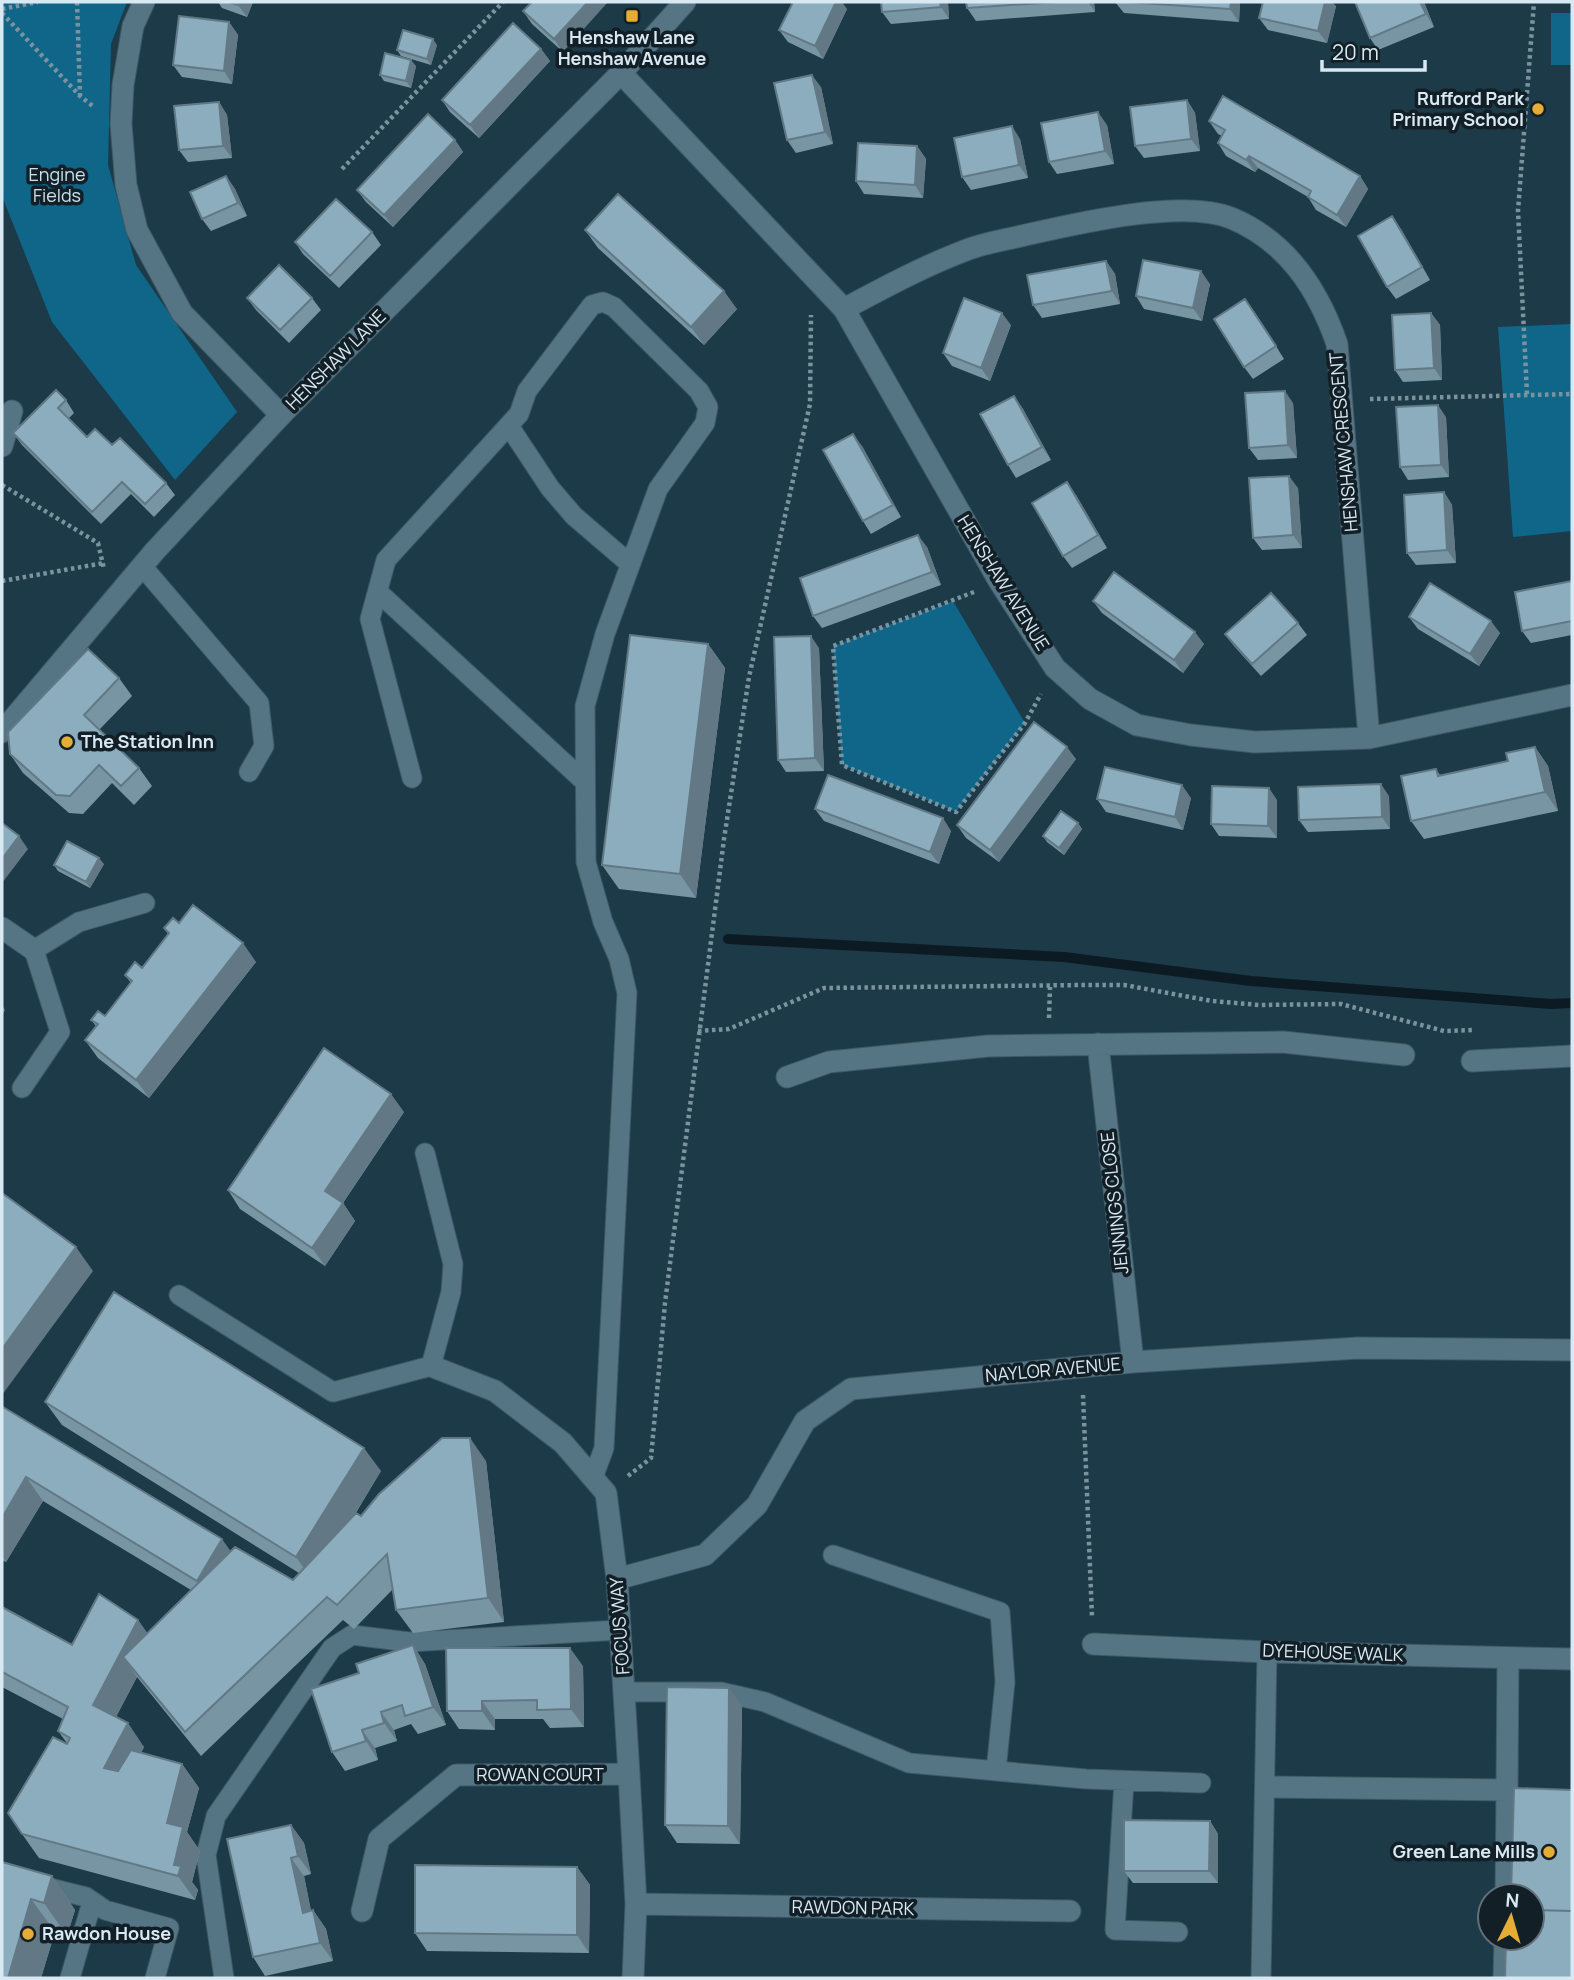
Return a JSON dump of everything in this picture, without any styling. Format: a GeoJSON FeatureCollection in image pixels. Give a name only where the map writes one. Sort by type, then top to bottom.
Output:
{"type":"FeatureCollection","features":[{"type":"Feature","properties":{"kind":"street"},"geometry":{"type":"LineString","coordinates":[[144,2],[133,26],[123,85],[121,124],[126,185],[137,230],[182,313],[281,415]]}},
{"type":"Feature","properties":{"kind":"street","name":"HENSHAW LANE"},"geometry":{"type":"LineString","coordinates":[[4,725],[148,559],[281,415],[621,74],[685,2]]}},
{"type":"Feature","properties":{"kind":"street","name":"HENSHAW AVENUE"},"geometry":{"type":"LineString","coordinates":[[621,74],[845,309],[999,581],[1055,668],[1090,699],[1137,726],[1191,736],[1255,742],[1369,738],[1572,695]]}},
{"type":"Feature","properties":{"kind":"street","name":"HENSHAW CRESCENT"},"geometry":{"type":"LineString","coordinates":[[845,309],[898,279],[971,248],[1051,229],[1160,211],[1196,211],[1230,217],[1271,239],[1304,274],[1326,312],[1337,344],[1369,738]]}},
{"type":"Feature","properties":{"kind":"street"},"geometry":{"type":"LineString","coordinates":[[2,446],[12,411]]}},
{"type":"Feature","properties":{"kind":"street"},"geometry":{"type":"LineString","coordinates":[[2,928],[34,950]]}},
{"type":"Feature","properties":{"kind":"street"},"geometry":{"type":"LineString","coordinates":[[787,1077],[829,1062],[988,1046],[1283,1042],[1404,1055]]}},
{"type":"Feature","properties":{"kind":"street","name":"JENNINGS CLOSE"},"geometry":{"type":"LineString","coordinates":[[1098,1044],[1133,1362]]}},
{"type":"Feature","properties":{"kind":"street"},"geometry":{"type":"LineString","coordinates":[[1472,1060],[1572,1056]]}},
{"type":"Feature","properties":{"kind":"street","name":"NAYLOR AVENUE"},"geometry":{"type":"LineString","coordinates":[[617,1579],[705,1555],[757,1505],[805,1421],[851,1389],[1133,1362],[1358,1348],[1572,1349]]}},
{"type":"Feature","properties":{"kind":"street"},"geometry":{"type":"LineString","coordinates":[[431,1366],[495,1391],[564,1443],[599,1486]]}},
{"type":"Feature","properties":{"kind":"street","name":"FOCUS WAY"},"geometry":{"type":"LineString","coordinates":[[599,1486],[617,1579],[636,1904],[633,1978]]}},
{"type":"Feature","properties":{"kind":"street","name":"DYEHOUSE WALK"},"geometry":{"type":"LineString","coordinates":[[1093,1644],[1267,1652],[1572,1659]]}},
{"type":"Feature","properties":{"kind":"street"},"geometry":{"type":"LineString","coordinates":[[1506,1882],[1508,1658]]}},
{"type":"Feature","properties":{"kind":"street","name":"ROWAN COURT"},"geometry":{"type":"LineString","coordinates":[[362,1911],[379,1839],[456,1775],[629,1774]]}},
{"type":"Feature","properties":{"kind":"street"},"geometry":{"type":"LineString","coordinates":[[1266,1787],[1507,1790]]}},
{"type":"Feature","properties":{"kind":"street","name":"RAWDON PARK"},"geometry":{"type":"LineString","coordinates":[[636,1904],[1070,1911]]}},
{"type":"Feature","properties":{"kind":"street"},"geometry":{"type":"LineString","coordinates":[[1504,1978],[1505,1952]]}},
{"type":"Feature","properties":{"kind":"lane"},"geometry":{"type":"LineString","coordinates":[[412,778],[370,619],[386,560],[509,426],[519,414],[527,391],[554,354],[592,305],[603,302],[614,307],[699,391],[708,407],[705,423],[658,489],[605,634],[585,706],[586,862],[603,922],[619,959],[627,993],[604,1448],[599,1486]]}},
{"type":"Feature","properties":{"kind":"lane"},"geometry":{"type":"LineString","coordinates":[[509,426],[550,488],[574,516],[630,564]]}},
{"type":"Feature","properties":{"kind":"lane"},"geometry":{"type":"LineString","coordinates":[[148,559],[259,703],[264,746],[249,772]]}},
{"type":"Feature","properties":{"kind":"lane"},"geometry":{"type":"LineString","coordinates":[[378,592],[584,781]]}},
{"type":"Feature","properties":{"kind":"lane"},"geometry":{"type":"LineString","coordinates":[[22,1088],[60,1032],[34,950],[79,922],[145,903]]}},
{"type":"Feature","properties":{"kind":"lane"},"geometry":{"type":"LineString","coordinates":[[178,1295],[333,1392],[431,1366],[451,1292],[453,1264],[425,1153]]}},
{"type":"Feature","properties":{"kind":"lane"},"geometry":{"type":"LineString","coordinates":[[833,1555],[1000,1612],[1005,1682],[996,1770]]}},
{"type":"Feature","properties":{"kind":"lane"},"geometry":{"type":"LineString","coordinates":[[224,1978],[206,1856],[216,1816],[332,1648],[352,1635],[409,1642],[620,1630]]}},
{"type":"Feature","properties":{"kind":"lane"},"geometry":{"type":"LineString","coordinates":[[1261,1978],[1267,1652]]}},
{"type":"Feature","properties":{"kind":"lane"},"geometry":{"type":"LineString","coordinates":[[624,1692],[721,1692],[765,1702],[909,1763],[1124,1781],[1201,1783]]}},
{"type":"Feature","properties":{"kind":"lane"},"geometry":{"type":"LineString","coordinates":[[1124,1781],[1115,1930],[1178,1932]]}},
{"type":"Feature","properties":{"kind":"lane"},"geometry":{"type":"LineString","coordinates":[[2,1876],[86,1897],[105,1910],[169,1928],[155,1978]]}},
{"type":"Feature","properties":{"kind":"lane"},"geometry":{"type":"LineString","coordinates":[[70,1978],[92,1902]]}},
{"type":"Feature","properties":{"kind":"path"},"geometry":{"type":"LineString","coordinates":[[38,2],[2,11],[80,96],[121,124]]}},
{"type":"Feature","properties":{"kind":"path"},"geometry":{"type":"LineString","coordinates":[[77,2],[80,96]]}},
{"type":"Feature","properties":{"kind":"path"},"geometry":{"type":"LineString","coordinates":[[342,169],[503,2]]}},
{"type":"Feature","properties":{"kind":"path"},"geometry":{"type":"LineString","coordinates":[[1527,394],[1518,211],[1534,2]]}},
{"type":"Feature","properties":{"kind":"path"},"geometry":{"type":"LineString","coordinates":[[599,1486],[650,1458],[665,1303],[698,1031],[749,677],[810,404],[811,273]]}},
{"type":"Feature","properties":{"kind":"path"},"geometry":{"type":"LineString","coordinates":[[1341,400],[1572,394]]}},
{"type":"Feature","properties":{"kind":"path"},"geometry":{"type":"LineString","coordinates":[[2,485],[98,543],[111,603]]}},
{"type":"Feature","properties":{"kind":"path"},"geometry":{"type":"LineString","coordinates":[[2,582],[102,563],[148,559]]}},
{"type":"Feature","properties":{"kind":"path"},"geometry":{"type":"LineString","coordinates":[[999,581],[832,646],[842,765],[956,812],[1025,723],[1055,668]]}},
{"type":"Feature","properties":{"kind":"path"},"geometry":{"type":"LineString","coordinates":[[698,1031],[729,1029],[824,988],[1124,985],[1224,1002],[1259,1005],[1341,1004],[1444,1031],[1483,1029]]}},
{"type":"Feature","properties":{"kind":"path"},"geometry":{"type":"LineString","coordinates":[[1049,1027],[1051,987]]}},
{"type":"Feature","properties":{"kind":"path"},"geometry":{"type":"LineString","coordinates":[[1082,1367],[1093,1644]]}},
{"type":"Feature","properties":{"kind":"green space","name":"Engine Fields"},"geometry":{"type":"Polygon","coordinates":[[[2,2],[127,2],[111,44],[108,165],[136,265],[237,412],[175,480],[52,322],[2,196],[2,2]]]}},
{"type":"Feature","properties":{"kind":"green space"},"geometry":{"type":"Polygon","coordinates":[[[1551,13],[1572,13],[1572,65],[1551,65],[1551,13]]]}},
{"type":"Feature","properties":{"kind":"green space"},"geometry":{"type":"Polygon","coordinates":[[[1572,324],[1572,531],[1513,537],[1498,327],[1572,324]]]}},
{"type":"Feature","properties":{"kind":"green space"},"geometry":{"type":"Polygon","coordinates":[[[953,601],[1025,723],[956,812],[842,765],[833,646],[953,601]]]}},
{"type":"Feature","properties":{"kind":"building"},"geometry":{"type":"Polygon","coordinates":[[[532,2],[588,2],[554,39],[523,11],[532,2]]]}},
{"type":"Feature","properties":{"kind":"building"},"geometry":{"type":"Polygon","coordinates":[[[793,2],[836,2],[815,46],[779,30],[793,2]]]}},
{"type":"Feature","properties":{"kind":"building"},"geometry":{"type":"Polygon","coordinates":[[[881,2],[940,2],[941,7],[882,12],[881,2]]]}},
{"type":"Feature","properties":{"kind":"building"},"geometry":{"type":"Polygon","coordinates":[[[966,2],[1057,2],[967,8],[966,2]]]}},
{"type":"Feature","properties":{"kind":"building"},"geometry":{"type":"Polygon","coordinates":[[[1125,2],[1231,2],[1230,9],[1125,2]]]}},
{"type":"Feature","properties":{"kind":"building"},"geometry":{"type":"Polygon","coordinates":[[[1263,2],[1325,2],[1318,31],[1259,18],[1263,2]]]}},
{"type":"Feature","properties":{"kind":"building"},"geometry":{"type":"Polygon","coordinates":[[[1355,2],[1420,2],[1426,14],[1370,38],[1355,2]]]}},
{"type":"Feature","properties":{"kind":"building"},"geometry":{"type":"Polygon","coordinates":[[[179,16],[229,22],[224,71],[173,65],[179,16]]]}},
{"type":"Feature","properties":{"kind":"building"},"geometry":{"type":"Polygon","coordinates":[[[513,23],[541,49],[470,125],[442,100],[513,23]]]}},
{"type":"Feature","properties":{"kind":"building"},"geometry":{"type":"Polygon","coordinates":[[[403,30],[433,39],[427,59],[397,50],[403,30]]]}},
{"type":"Feature","properties":{"kind":"building"},"geometry":{"type":"Polygon","coordinates":[[[385,53],[411,60],[406,81],[380,75],[385,53]]]}},
{"type":"Feature","properties":{"kind":"building"},"geometry":{"type":"Polygon","coordinates":[[[812,75],[825,132],[787,140],[774,83],[812,75]]]}},
{"type":"Feature","properties":{"kind":"building"},"geometry":{"type":"Polygon","coordinates":[[[1223,96],[1360,176],[1337,215],[1308,197],[1311,191],[1249,156],[1246,160],[1218,143],[1225,130],[1209,121],[1223,96]]]}},
{"type":"Feature","properties":{"kind":"building"},"geometry":{"type":"Polygon","coordinates":[[[1187,100],[1191,139],[1135,146],[1130,107],[1187,100]]]}},
{"type":"Feature","properties":{"kind":"building"},"geometry":{"type":"Polygon","coordinates":[[[219,102],[223,146],[179,150],[174,106],[219,102]]]}},
{"type":"Feature","properties":{"kind":"building"},"geometry":{"type":"Polygon","coordinates":[[[1098,112],[1105,151],[1049,162],[1041,123],[1098,112]]]}},
{"type":"Feature","properties":{"kind":"building"},"geometry":{"type":"Polygon","coordinates":[[[428,114],[455,140],[384,215],[357,190],[428,114]]]}},
{"type":"Feature","properties":{"kind":"building"},"geometry":{"type":"Polygon","coordinates":[[[1012,126],[1019,165],[962,177],[954,138],[1012,126]]]}},
{"type":"Feature","properties":{"kind":"building"},"geometry":{"type":"Polygon","coordinates":[[[858,143],[917,146],[915,185],[856,181],[858,143]]]}},
{"type":"Feature","properties":{"kind":"building"},"geometry":{"type":"Polygon","coordinates":[[[226,176],[238,203],[202,219],[190,192],[226,176]]]}},
{"type":"Feature","properties":{"kind":"building"},"geometry":{"type":"Polygon","coordinates":[[[618,194],[724,291],[691,327],[585,230],[618,194]]]}},
{"type":"Feature","properties":{"kind":"building"},"geometry":{"type":"Polygon","coordinates":[[[336,199],[372,232],[330,276],[295,242],[336,199]]]}},
{"type":"Feature","properties":{"kind":"building"},"geometry":{"type":"Polygon","coordinates":[[[1392,216],[1422,267],[1387,287],[1358,236],[1392,216]]]}},
{"type":"Feature","properties":{"kind":"building"},"geometry":{"type":"Polygon","coordinates":[[[1143,260],[1201,271],[1193,308],[1136,296],[1143,260]]]}},
{"type":"Feature","properties":{"kind":"building"},"geometry":{"type":"Polygon","coordinates":[[[1106,261],[1112,291],[1033,305],[1027,275],[1106,261]]]}},
{"type":"Feature","properties":{"kind":"building"},"geometry":{"type":"Polygon","coordinates":[[[279,265],[312,298],[280,330],[247,298],[279,265]]]}},
{"type":"Feature","properties":{"kind":"building"},"geometry":{"type":"Polygon","coordinates":[[[964,298],[1002,313],[981,368],[943,353],[964,298]]]}},
{"type":"Feature","properties":{"kind":"building"},"geometry":{"type":"Polygon","coordinates":[[[1245,299],[1276,346],[1244,367],[1214,319],[1245,299]]]}},
{"type":"Feature","properties":{"kind":"building"},"geometry":{"type":"Polygon","coordinates":[[[1431,313],[1434,368],[1395,370],[1392,315],[1431,313]]]}},
{"type":"Feature","properties":{"kind":"building"},"geometry":{"type":"Polygon","coordinates":[[[56,390],[66,400],[58,408],[87,437],[95,429],[112,445],[120,438],[166,483],[145,504],[122,482],[92,512],[13,433],[56,390]]]}},
{"type":"Feature","properties":{"kind":"building"},"geometry":{"type":"Polygon","coordinates":[[[1285,391],[1288,445],[1249,448],[1245,393],[1285,391]]]}},
{"type":"Feature","properties":{"kind":"building"},"geometry":{"type":"Polygon","coordinates":[[[1014,396],[1042,447],[1008,465],[980,414],[1014,396]]]}},
{"type":"Feature","properties":{"kind":"building"},"geometry":{"type":"Polygon","coordinates":[[[1438,405],[1441,465],[1400,467],[1396,407],[1438,405]]]}},
{"type":"Feature","properties":{"kind":"building"},"geometry":{"type":"Polygon","coordinates":[[[853,434],[893,505],[863,521],[823,450],[853,434]]]}},
{"type":"Feature","properties":{"kind":"building"},"geometry":{"type":"Polygon","coordinates":[[[1289,476],[1293,535],[1253,538],[1249,478],[1289,476]]]}},
{"type":"Feature","properties":{"kind":"building"},"geometry":{"type":"Polygon","coordinates":[[[1067,482],[1098,535],[1063,556],[1032,503],[1067,482]]]}},
{"type":"Feature","properties":{"kind":"building"},"geometry":{"type":"Polygon","coordinates":[[[1444,492],[1447,550],[1407,553],[1404,495],[1444,492]]]}},
{"type":"Feature","properties":{"kind":"building"},"geometry":{"type":"Polygon","coordinates":[[[918,535],[932,572],[813,616],[800,578],[918,535]]]}},
{"type":"Feature","properties":{"kind":"building"},"geometry":{"type":"Polygon","coordinates":[[[1114,572],[1195,632],[1174,660],[1093,601],[1114,572]]]}},
{"type":"Feature","properties":{"kind":"building"},"geometry":{"type":"Polygon","coordinates":[[[1572,581],[1572,621],[1522,631],[1515,592],[1572,581]]]}},
{"type":"Feature","properties":{"kind":"building"},"geometry":{"type":"Polygon","coordinates":[[[1430,583],[1491,621],[1470,654],[1409,617],[1430,583]]]}},
{"type":"Feature","properties":{"kind":"building"},"geometry":{"type":"Polygon","coordinates":[[[1271,593],[1298,623],[1252,664],[1225,634],[1271,593]]]}},
{"type":"Feature","properties":{"kind":"building"},"geometry":{"type":"Polygon","coordinates":[[[630,635],[708,644],[680,874],[602,865],[630,635]]]}},
{"type":"Feature","properties":{"kind":"building"},"geometry":{"type":"Polygon","coordinates":[[[811,636],[815,758],[778,760],[774,637],[811,636]]]}},
{"type":"Feature","properties":{"kind":"building","name":"The Station Inn"},"geometry":{"type":"Polygon","coordinates":[[[88,649],[119,678],[84,715],[139,768],[121,786],[99,765],[70,796],[56,795],[10,754],[8,732],[88,649]]]}},
{"type":"Feature","properties":{"kind":"building"},"geometry":{"type":"Polygon","coordinates":[[[1034,722],[1067,747],[990,850],[957,825],[1034,722]]]}},
{"type":"Feature","properties":{"kind":"building"},"geometry":{"type":"Polygon","coordinates":[[[1535,747],[1545,792],[1411,821],[1401,776],[1436,769],[1438,776],[1508,761],[1506,753],[1535,747]]]}},
{"type":"Feature","properties":{"kind":"building"},"geometry":{"type":"Polygon","coordinates":[[[1105,767],[1182,785],[1175,817],[1097,799],[1105,767]]]}},
{"type":"Feature","properties":{"kind":"building"},"geometry":{"type":"Polygon","coordinates":[[[828,775],[943,818],[930,852],[815,809],[828,775]]]}},
{"type":"Feature","properties":{"kind":"building"},"geometry":{"type":"Polygon","coordinates":[[[1381,784],[1382,817],[1299,820],[1298,787],[1381,784]]]}},
{"type":"Feature","properties":{"kind":"building"},"geometry":{"type":"Polygon","coordinates":[[[1212,786],[1269,788],[1268,826],[1211,824],[1212,786]]]}},
{"type":"Feature","properties":{"kind":"building"},"geometry":{"type":"Polygon","coordinates":[[[1061,811],[1078,823],[1059,848],[1043,836],[1061,811]]]}},
{"type":"Feature","properties":{"kind":"building"},"geometry":{"type":"Polygon","coordinates":[[[2,823],[19,836],[2,859],[2,823]]]}},
{"type":"Feature","properties":{"kind":"building"},"geometry":{"type":"Polygon","coordinates":[[[67,841],[99,858],[86,882],[54,865],[67,841]]]}},
{"type":"Feature","properties":{"kind":"building"},"geometry":{"type":"Polygon","coordinates":[[[193,905],[243,943],[136,1080],[85,1040],[98,1024],[91,1020],[98,1011],[105,1016],[132,981],[125,975],[135,962],[142,968],[169,933],[164,928],[173,918],[179,923],[193,905]]]}},
{"type":"Feature","properties":{"kind":"building"},"geometry":{"type":"Polygon","coordinates":[[[324,1048],[391,1094],[325,1191],[343,1203],[312,1248],[228,1190],[324,1048]]]}},
{"type":"Feature","properties":{"kind":"building"},"geometry":{"type":"Polygon","coordinates":[[[2,1193],[76,1247],[2,1349],[2,1193]]]}},
{"type":"Feature","properties":{"kind":"building"},"geometry":{"type":"Polygon","coordinates":[[[114,1292],[364,1448],[296,1557],[45,1402],[114,1292]]]}},
{"type":"Feature","properties":{"kind":"building"},"geometry":{"type":"Polygon","coordinates":[[[3,1407],[222,1539],[197,1581],[26,1477],[2,1518],[3,1407]]]}},
{"type":"Feature","properties":{"kind":"building"},"geometry":{"type":"Polygon","coordinates":[[[442,1438],[470,1438],[488,1598],[396,1610],[387,1554],[337,1605],[327,1597],[185,1732],[123,1657],[235,1547],[293,1580],[356,1513],[361,1516],[379,1494],[442,1438]]]}},
{"type":"Feature","properties":{"kind":"building"},"geometry":{"type":"Polygon","coordinates":[[[99,1594],[138,1620],[93,1705],[128,1723],[104,1768],[118,1771],[131,1750],[182,1764],[167,1823],[183,1827],[174,1865],[181,1866],[178,1876],[22,1834],[8,1813],[53,1737],[67,1744],[70,1738],[58,1731],[68,1707],[2,1672],[2,1607],[72,1645],[99,1594]]]}},
{"type":"Feature","properties":{"kind":"building"},"geometry":{"type":"Polygon","coordinates":[[[413,1645],[433,1707],[405,1716],[402,1705],[381,1712],[384,1723],[362,1730],[366,1741],[332,1752],[311,1689],[359,1673],[356,1664],[413,1645]]]}},
{"type":"Feature","properties":{"kind":"building"},"geometry":{"type":"Polygon","coordinates":[[[446,1648],[570,1648],[571,1709],[537,1710],[537,1700],[482,1701],[482,1711],[447,1711],[446,1648]]]}},
{"type":"Feature","properties":{"kind":"building"},"geometry":{"type":"Polygon","coordinates":[[[667,1687],[729,1688],[728,1826],[665,1825],[667,1687]]]}},
{"type":"Feature","properties":{"kind":"building","name":"Green Lane Mills"},"geometry":{"type":"Polygon","coordinates":[[[1514,1788],[1572,1790],[1572,1911],[1546,1910],[1546,1882],[1511,1882],[1514,1788]]]}},
{"type":"Feature","properties":{"kind":"building"},"geometry":{"type":"Polygon","coordinates":[[[1124,1820],[1210,1821],[1209,1871],[1124,1871],[1124,1820]]]}},
{"type":"Feature","properties":{"kind":"building"},"geometry":{"type":"Polygon","coordinates":[[[291,1825],[298,1856],[291,1858],[303,1913],[313,1910],[320,1943],[253,1957],[227,1839],[291,1825]]]}},
{"type":"Feature","properties":{"kind":"building"},"geometry":{"type":"Polygon","coordinates":[[[2,1862],[52,1876],[44,1903],[31,1899],[8,1978],[2,1978],[2,1862]]]}},
{"type":"Feature","properties":{"kind":"building"},"geometry":{"type":"Polygon","coordinates":[[[415,1865],[577,1867],[577,1935],[415,1933],[415,1865]]]}},
{"type":"Feature","properties":{"kind":"building"},"geometry":{"type":"Polygon","coordinates":[[[1546,1910],[1572,1911],[1572,1978],[1505,1978],[1506,1952],[1546,1952],[1546,1910]]]}},
{"type":"Feature","properties":{"kind":"waterway"},"geometry":{"type":"LineString","coordinates":[[728,939],[1064,957],[1251,981],[1551,1004],[1572,1003]]}},
{"type":"Feature","properties":{"kind":"place","name":"Henshaw Lane Henshaw Avenue"},"geometry":{"type":"Point","coordinates":[632,16]}},
{"type":"Feature","properties":{"kind":"place","name":"Rufford Park Primary School"},"geometry":{"type":"Point","coordinates":[1538,109]}},
{"type":"Feature","properties":{"kind":"place","name":"The Station Inn"},"geometry":{"type":"Point","coordinates":[67,742]}},
{"type":"Feature","properties":{"kind":"place","name":"Green Lane Mills"},"geometry":{"type":"Point","coordinates":[1549,1852]}},
{"type":"Feature","properties":{"kind":"place","name":"Rawdon House"},"geometry":{"type":"Point","coordinates":[28,1934]}}]}
